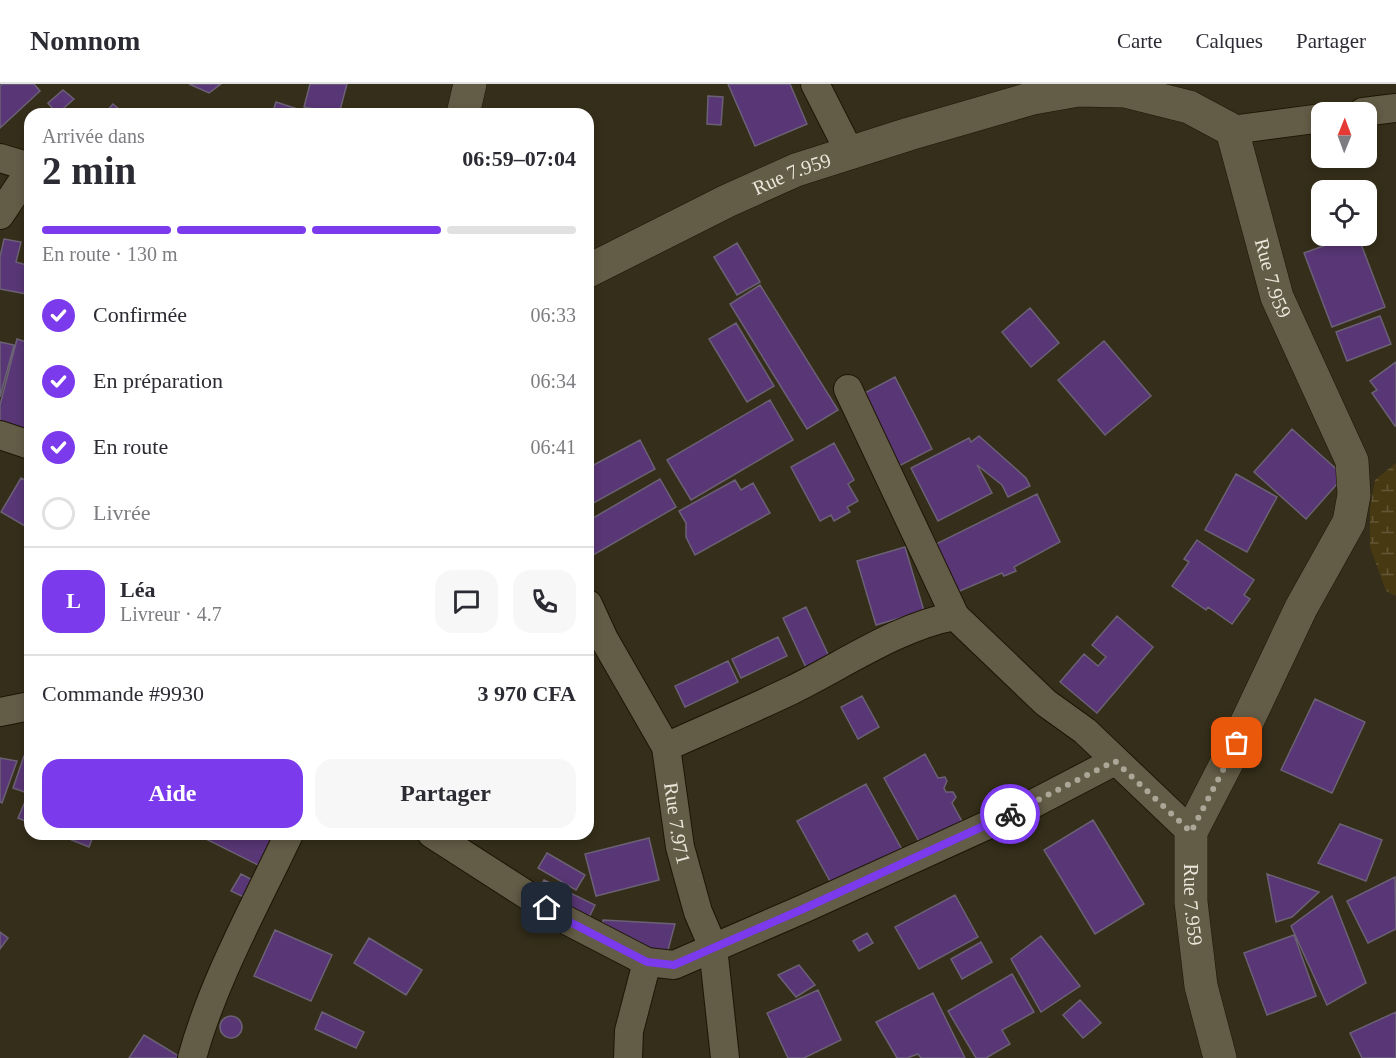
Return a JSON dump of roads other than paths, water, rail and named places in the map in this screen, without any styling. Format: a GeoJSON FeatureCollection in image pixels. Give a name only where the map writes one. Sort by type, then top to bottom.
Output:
{"type":"FeatureCollection","features":[{"type":"Feature","properties":{"kind":"street"},"geometry":{"type":"LineString","coordinates":[[464,108],[470,84]]}},
{"type":"Feature","properties":{"kind":"street"},"geometry":{"type":"LineString","coordinates":[[815,84],[850,153]]}},
{"type":"Feature","properties":{"kind":"street","name":"Rue 7.959"},"geometry":{"type":"LineString","coordinates":[[594,268],[727,201],[796,170],[1033,98],[1078,90],[1125,91],[1189,107],[1232,130],[1277,297],[1352,461],[1354,495],[1349,522],[1301,608],[1237,743],[1191,832],[1191,902],[1201,986],[1220,1058]]}},
{"type":"Feature","properties":{"kind":"street"},"geometry":{"type":"LineString","coordinates":[[1377,110],[1396,108]]}},
{"type":"Feature","properties":{"kind":"street"},"geometry":{"type":"LineString","coordinates":[[1232,130],[1311,119]]}},
{"type":"Feature","properties":{"kind":"street"},"geometry":{"type":"LineString","coordinates":[[0,158],[24,166]]}},
{"type":"Feature","properties":{"kind":"street"},"geometry":{"type":"LineString","coordinates":[[0,215],[24,177]]}},
{"type":"Feature","properties":{"kind":"street"},"geometry":{"type":"LineString","coordinates":[[848,389],[955,616],[1046,703],[1085,731],[1191,832]]}},
{"type":"Feature","properties":{"kind":"street"},"geometry":{"type":"LineString","coordinates":[[0,435],[24,443]]}},
{"type":"Feature","properties":{"kind":"street"},"geometry":{"type":"LineString","coordinates":[[666,747],[791,690],[931,620],[955,616]]}},
{"type":"Feature","properties":{"kind":"street","name":"Rue 7.971"},"geometry":{"type":"LineString","coordinates":[[594,617],[604,639],[666,747],[680,847],[698,912],[713,947],[725,1058]]}},
{"type":"Feature","properties":{"kind":"street"},"geometry":{"type":"LineString","coordinates":[[0,712],[24,707]]}},
{"type":"Feature","properties":{"kind":"street"},"geometry":{"type":"LineString","coordinates":[[441,840],[566,920],[647,962],[674,965],[1025,808],[1115,761]]}},
{"type":"Feature","properties":{"kind":"street"},"geometry":{"type":"LineString","coordinates":[[192,1058],[201,1025],[215,991],[286,840]]}},
{"type":"Feature","properties":{"kind":"street"},"geometry":{"type":"LineString","coordinates":[[628,1058],[629,1031],[647,962]]}}]}
